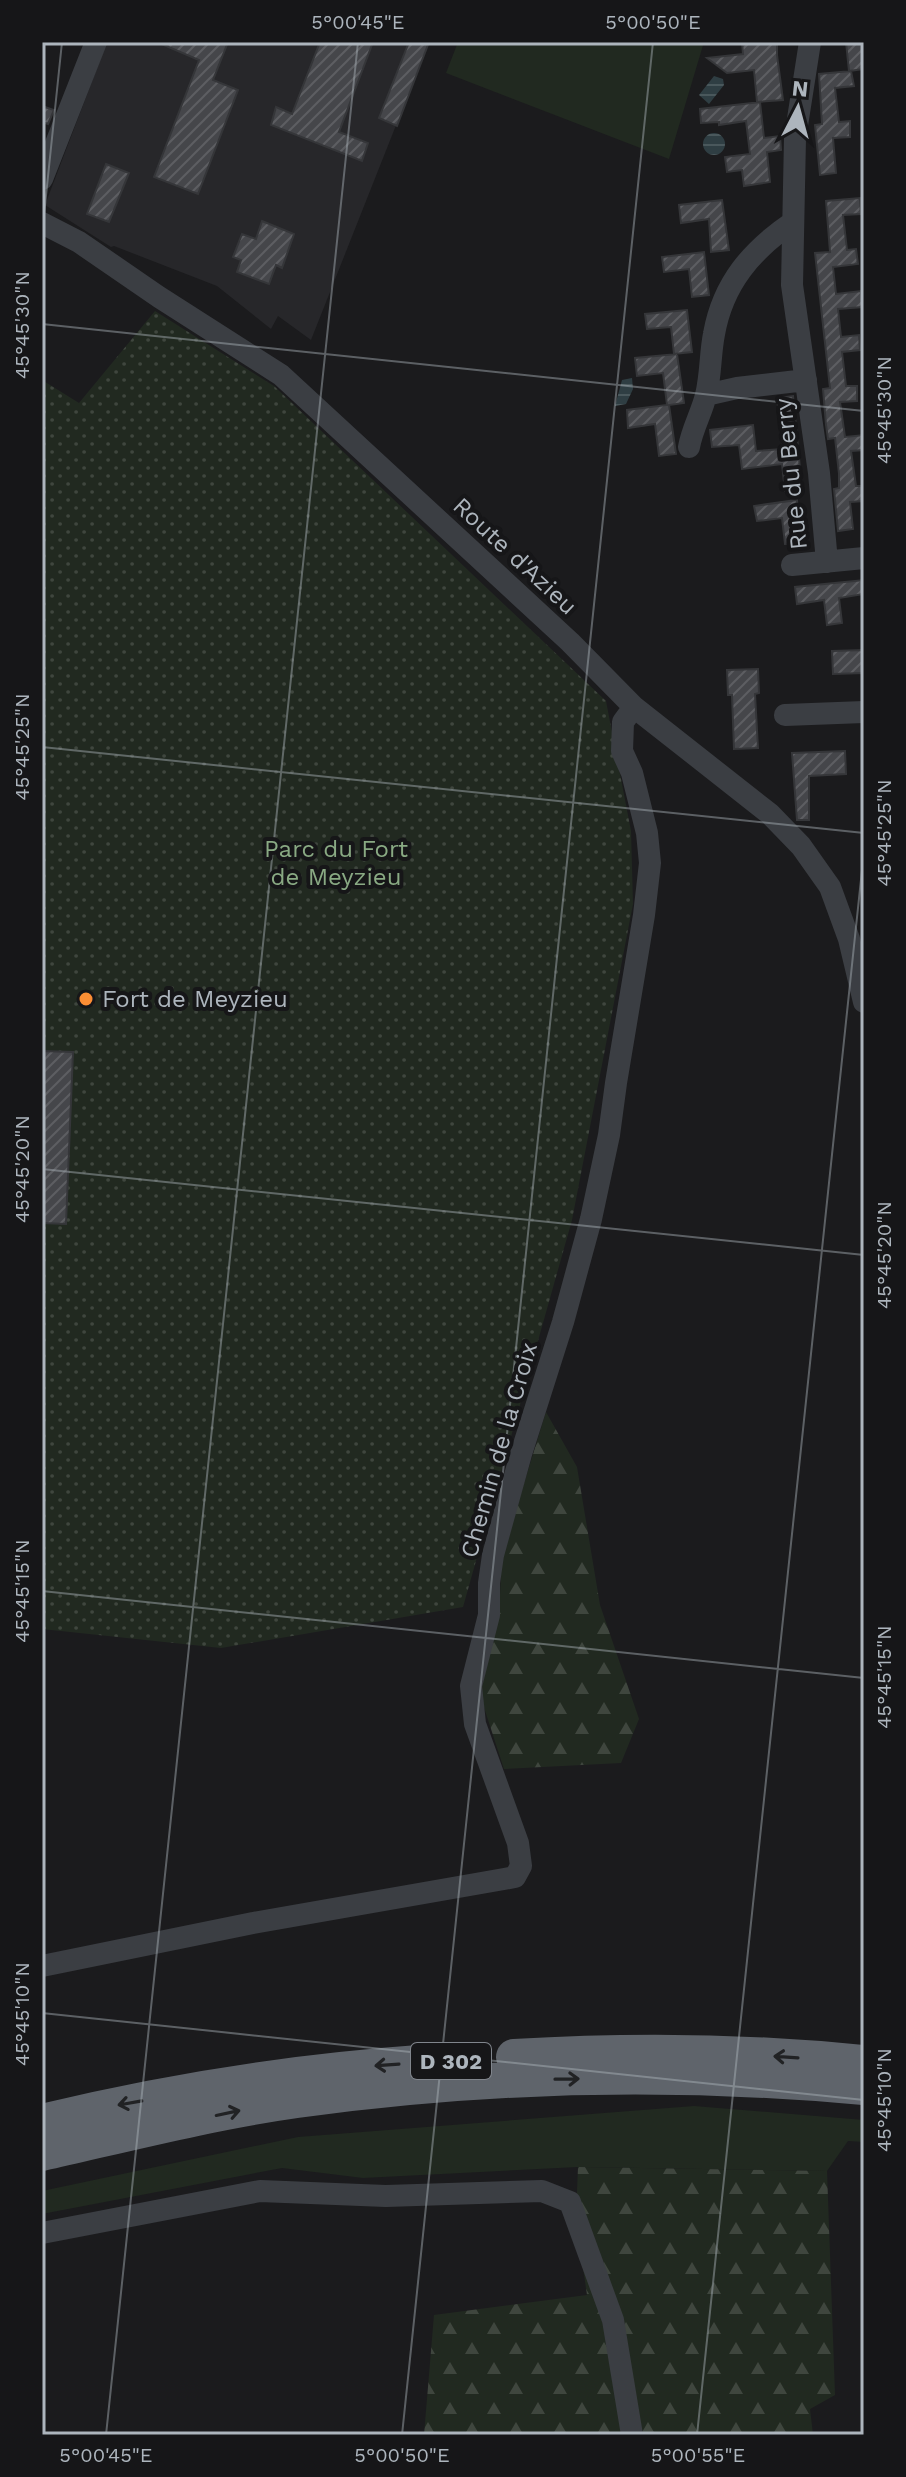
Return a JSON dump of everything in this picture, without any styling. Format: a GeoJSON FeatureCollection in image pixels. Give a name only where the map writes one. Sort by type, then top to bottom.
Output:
{"type":"FeatureCollection","features":[{"type":"Feature","properties":{"kind":"highway","name":"D 302"},"geometry":{"type":"LineString","coordinates":[[42,2122],[225,2085],[342,2069],[465,2060],[599,2052],[675,2052],[864,2063]]}},
{"type":"Feature","properties":{"kind":"highway","name":"D 302"},"geometry":{"type":"LineString","coordinates":[[42,2153],[294,2100],[485,2081],[675,2078],[864,2087]]}},
{"type":"Feature","properties":{"kind":"street"},"geometry":{"type":"LineString","coordinates":[[42,179],[96,42]]}},
{"type":"Feature","properties":{"kind":"street","name":"Rue du Berry"},"geometry":{"type":"LineString","coordinates":[[810,42],[795,138],[792,285],[819,473],[827,562]]}},
{"type":"Feature","properties":{"kind":"street"},"geometry":{"type":"LineString","coordinates":[[689,447],[706,395],[714,333],[724,300],[741,269],[764,242],[793,222]]}},
{"type":"Feature","properties":{"kind":"street","name":"Route d'Azieu"},"geometry":{"type":"LineString","coordinates":[[42,223],[79,242],[281,375],[570,642],[634,707],[770,814],[801,846],[830,887],[849,939],[864,1002]]}},
{"type":"Feature","properties":{"kind":"street","name":"Rue du Berry"},"geometry":{"type":"LineString","coordinates":[[706,395],[806,380]]}},
{"type":"Feature","properties":{"kind":"street"},"geometry":{"type":"LineString","coordinates":[[792,565],[864,558]]}},
{"type":"Feature","properties":{"kind":"street","name":"Chemin de la Croix"},"geometry":{"type":"LineString","coordinates":[[42,1966],[281,1918],[515,1877],[521,1866],[518,1843],[475,1724],[471,1686],[489,1615],[493,1555],[563,1322],[591,1219],[609,1135],[650,863],[647,833],[632,773],[622,751],[623,722],[634,707]]}},
{"type":"Feature","properties":{"kind":"street"},"geometry":{"type":"LineString","coordinates":[[785,715],[864,712]]}},
{"type":"Feature","properties":{"kind":"street"},"geometry":{"type":"LineString","coordinates":[[42,2233],[260,2191],[386,2196],[542,2191],[570,2202],[581,2231],[613,2320],[632,2435]]}},
{"type":"Feature","properties":{"kind":"shaded area"},"geometry":{"type":"Polygon","coordinates":[[[107,42],[429,42],[311,340],[278,316],[271,329],[217,286],[111,247],[45,205],[107,42]]]}},
{"type":"Feature","properties":{"kind":"shaded area"},"geometry":{"type":"Polygon","coordinates":[[[714,76],[723,79],[724,85],[709,104],[699,95],[714,76]]]}},
{"type":"Feature","properties":{"kind":"shaded area"},"geometry":{"type":"Polygon","coordinates":[[[714,133],[722,136],[725,144],[722,152],[714,155],[706,152],[703,144],[706,136],[714,133]]]}},
{"type":"Feature","properties":{"kind":"shaded area"},"geometry":{"type":"Polygon","coordinates":[[[632,378],[633,389],[626,404],[615,406],[622,380],[632,378]]]}},
{"type":"Feature","properties":{"kind":"green space"},"geometry":{"type":"Polygon","coordinates":[[[458,42],[704,42],[669,159],[446,73],[458,42]]]}},
{"type":"Feature","properties":{"kind":"green space","name":"Parc du Fort de Meyzieu"},"geometry":{"type":"Polygon","coordinates":[[[155,311],[274,386],[606,701],[631,831],[633,904],[572,1220],[463,1607],[221,1648],[42,1629],[42,380],[79,403],[155,311]]]}},
{"type":"Feature","properties":{"kind":"green space"},"geometry":{"type":"Polygon","coordinates":[[[546,1412],[577,1467],[600,1605],[639,1719],[621,1763],[504,1769],[480,1695],[499,1615],[502,1555],[546,1412]]]}},
{"type":"Feature","properties":{"kind":"green space"},"geometry":{"type":"Polygon","coordinates":[[[694,2106],[864,2120],[864,2142],[848,2141],[827,2171],[578,2167],[363,2178],[282,2168],[42,2214],[42,2191],[298,2137],[694,2106]]]}},
{"type":"Feature","properties":{"kind":"green space"},"geometry":{"type":"Polygon","coordinates":[[[578,2167],[827,2171],[835,2395],[810,2409],[813,2435],[424,2435],[434,2315],[587,2295],[576,2219],[578,2167]]]}},
{"type":"Feature","properties":{"kind":"building"},"geometry":{"type":"Polygon","coordinates":[[[157,42],[228,42],[213,80],[238,90],[198,194],[154,177],[199,60],[157,42]]]}},
{"type":"Feature","properties":{"kind":"building"},"geometry":{"type":"Polygon","coordinates":[[[320,42],[373,42],[339,132],[368,143],[362,161],[271,125],[276,107],[292,114],[320,42]]]}},
{"type":"Feature","properties":{"kind":"building"},"geometry":{"type":"Polygon","coordinates":[[[409,42],[429,42],[397,126],[379,118],[409,42]]]}},
{"type":"Feature","properties":{"kind":"building"},"geometry":{"type":"Polygon","coordinates":[[[742,42],[777,42],[783,100],[757,102],[754,70],[727,73],[707,58],[743,54],[742,42]]]}},
{"type":"Feature","properties":{"kind":"building"},"geometry":{"type":"Polygon","coordinates":[[[846,42],[861,42],[864,69],[849,71],[846,42]]]}},
{"type":"Feature","properties":{"kind":"building"},"geometry":{"type":"Polygon","coordinates":[[[851,71],[854,86],[835,88],[839,122],[850,121],[850,137],[833,138],[836,173],[820,175],[815,125],[822,124],[819,74],[851,71]]]}},
{"type":"Feature","properties":{"kind":"building"},"geometry":{"type":"Polygon","coordinates":[[[760,102],[764,138],[780,136],[781,150],[767,152],[770,182],[744,186],[742,170],[727,172],[725,157],[750,154],[746,121],[719,125],[719,122],[701,123],[700,109],[760,102]]]}},
{"type":"Feature","properties":{"kind":"building"},"geometry":{"type":"Polygon","coordinates":[[[42,106],[54,110],[48,124],[42,122],[42,106]]]}},
{"type":"Feature","properties":{"kind":"building"},"geometry":{"type":"Polygon","coordinates":[[[106,164],[129,173],[109,222],[87,214],[106,164]]]}},
{"type":"Feature","properties":{"kind":"building"},"geometry":{"type":"Polygon","coordinates":[[[860,198],[861,214],[843,215],[847,250],[856,249],[858,264],[833,267],[836,294],[861,291],[863,307],[838,309],[841,337],[859,335],[860,350],[842,352],[846,386],[857,386],[857,401],[840,402],[845,437],[864,435],[864,450],[851,451],[856,486],[864,486],[864,501],[850,502],[853,529],[838,531],[834,489],[839,488],[839,474],[835,438],[828,439],[826,425],[823,389],[830,388],[815,253],[830,252],[826,201],[860,198]]]}},
{"type":"Feature","properties":{"kind":"building"},"geometry":{"type":"Polygon","coordinates":[[[722,200],[729,250],[711,252],[709,219],[681,223],[679,205],[722,200]]]}},
{"type":"Feature","properties":{"kind":"building"},"geometry":{"type":"Polygon","coordinates":[[[262,221],[294,234],[282,268],[276,265],[269,284],[237,272],[241,260],[233,257],[242,234],[256,239],[262,221]]]}},
{"type":"Feature","properties":{"kind":"building"},"geometry":{"type":"Polygon","coordinates":[[[704,252],[709,295],[692,297],[689,269],[664,272],[662,257],[704,252]]]}},
{"type":"Feature","properties":{"kind":"building"},"geometry":{"type":"Polygon","coordinates":[[[687,310],[692,352],[674,354],[671,327],[647,329],[645,314],[687,310]]]}},
{"type":"Feature","properties":{"kind":"building"},"geometry":{"type":"Polygon","coordinates":[[[677,354],[684,403],[669,405],[676,454],[659,456],[655,424],[628,428],[627,410],[667,405],[663,373],[637,376],[635,358],[677,354]]]}},
{"type":"Feature","properties":{"kind":"building"},"geometry":{"type":"Polygon","coordinates":[[[793,396],[802,489],[785,491],[782,464],[742,469],[739,445],[712,447],[710,430],[753,425],[756,451],[783,449],[777,398],[793,396]]]}},
{"type":"Feature","properties":{"kind":"building"},"geometry":{"type":"Polygon","coordinates":[[[797,500],[800,543],[785,544],[782,518],[757,521],[754,506],[797,500]]]}},
{"type":"Feature","properties":{"kind":"building"},"geometry":{"type":"Polygon","coordinates":[[[864,580],[864,594],[839,598],[842,623],[827,625],[824,600],[797,604],[795,587],[864,580]]]}},
{"type":"Feature","properties":{"kind":"building"},"geometry":{"type":"Polygon","coordinates":[[[864,650],[864,673],[833,674],[832,651],[864,650]]]}},
{"type":"Feature","properties":{"kind":"building"},"geometry":{"type":"Polygon","coordinates":[[[758,669],[759,693],[755,694],[758,748],[734,749],[732,695],[728,695],[727,670],[758,669]]]}},
{"type":"Feature","properties":{"kind":"building"},"geometry":{"type":"Polygon","coordinates":[[[845,751],[846,774],[809,776],[809,820],[797,820],[792,753],[845,751]]]}},
{"type":"Feature","properties":{"kind":"building"},"geometry":{"type":"Polygon","coordinates":[[[42,1051],[73,1052],[66,1224],[42,1223],[42,1051]]]}},
{"type":"Feature","properties":{"kind":"place","name":"Fort de Meyzieu"},"geometry":{"type":"Point","coordinates":[86,999]}}]}
